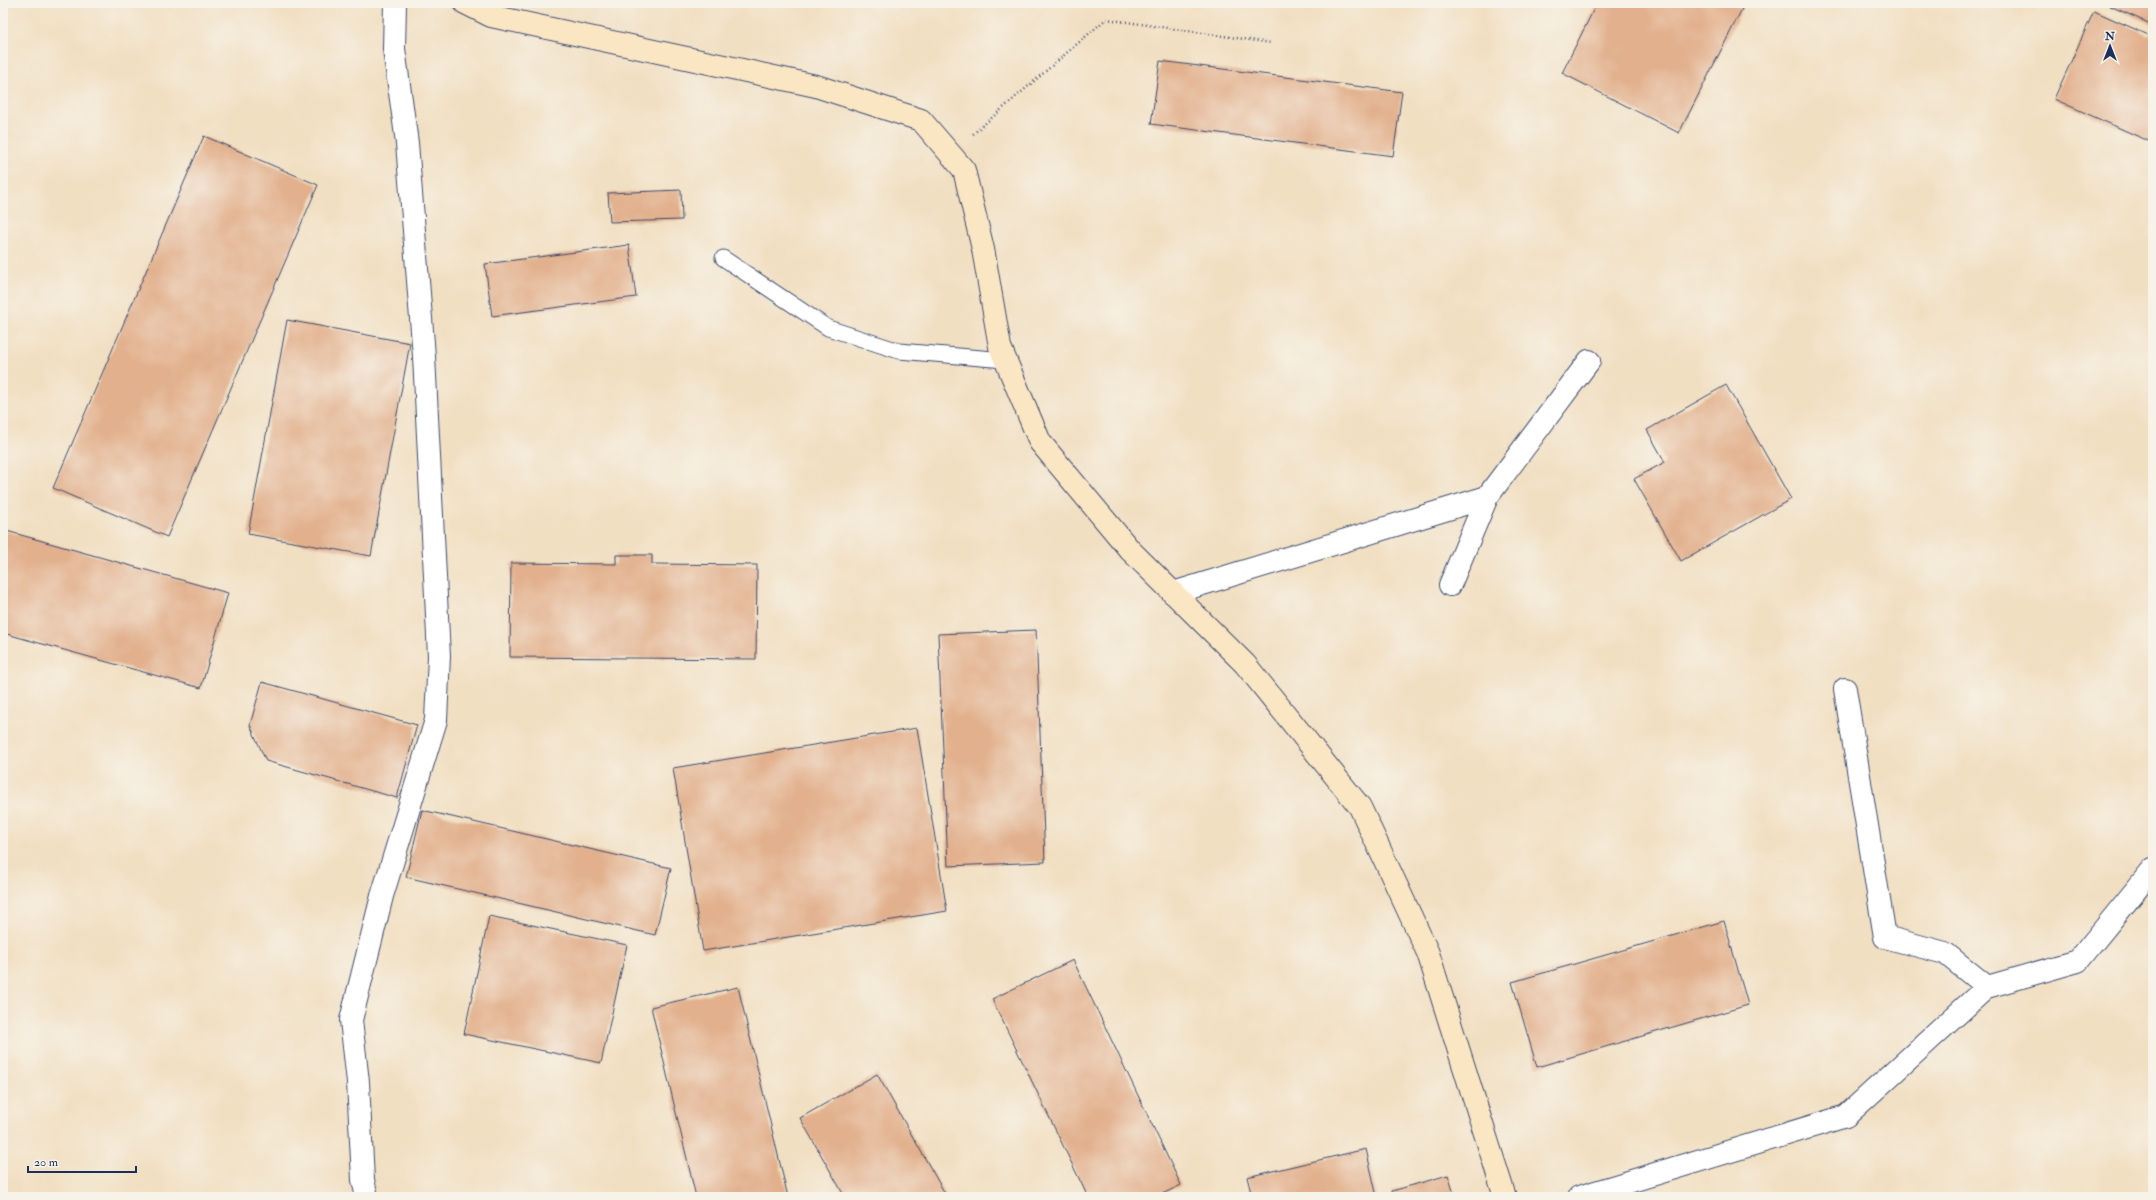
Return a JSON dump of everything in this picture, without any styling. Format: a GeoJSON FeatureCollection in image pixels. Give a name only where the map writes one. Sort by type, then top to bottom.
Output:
{"type":"FeatureCollection","features":[{"type":"Feature","properties":{"kind":"street"},"geometry":{"type":"LineString","coordinates":[[367,1197],[363,1180],[358,1082],[351,1020],[382,896],[436,720],[439,656],[423,348],[407,143],[394,49],[395,3]]}},
{"type":"Feature","properties":{"kind":"street"},"geometry":{"type":"LineString","coordinates":[[465,3],[491,16],[816,86],[921,120],[964,170],[984,249],[1000,347],[1040,442],[1130,550],[1245,664],[1360,807],[1428,952],[1505,1197]]}},
{"type":"Feature","properties":{"kind":"street"},"geometry":{"type":"LineString","coordinates":[[1450,585],[1487,497],[1589,361]]}},
{"type":"Feature","properties":{"kind":"street"},"geometry":{"type":"LineString","coordinates":[[1174,593],[1487,497]]}},
{"type":"Feature","properties":{"kind":"street"},"geometry":{"type":"LineString","coordinates":[[1845,689],[1884,937],[1945,953],[1987,987]]}},
{"type":"Feature","properties":{"kind":"street"},"geometry":{"type":"LineString","coordinates":[[1579,1197],[1846,1116],[1987,987],[2078,962],[2153,869]]}},
{"type":"Feature","properties":{"kind":"lane"},"geometry":{"type":"LineString","coordinates":[[723,258],[828,328],[899,351],[1005,360]]}},
{"type":"Feature","properties":{"kind":"path"},"geometry":{"type":"LineString","coordinates":[[950,154],[1106,19],[1271,43]]}},
{"type":"Feature","properties":{"kind":"building"},"geometry":{"type":"Polygon","coordinates":[[[1597,3],[1745,3],[1679,133],[1562,73],[1597,3]]]}},
{"type":"Feature","properties":{"kind":"building"},"geometry":{"type":"Polygon","coordinates":[[[2111,3],[2153,3],[2153,25],[2110,6],[2111,3]]]}},
{"type":"Feature","properties":{"kind":"building"},"geometry":{"type":"Polygon","coordinates":[[[2094,11],[2153,37],[2153,143],[2054,99],[2094,11]]]}},
{"type":"Feature","properties":{"kind":"building"},"geometry":{"type":"Polygon","coordinates":[[[1160,61],[1402,92],[1393,156],[1151,124],[1160,61]]]}},
{"type":"Feature","properties":{"kind":"building"},"geometry":{"type":"Polygon","coordinates":[[[204,136],[318,185],[167,537],[53,488],[204,136]]]}},
{"type":"Feature","properties":{"kind":"building"},"geometry":{"type":"Polygon","coordinates":[[[681,190],[682,220],[610,222],[608,193],[681,190]]]}},
{"type":"Feature","properties":{"kind":"building"},"geometry":{"type":"Polygon","coordinates":[[[629,245],[636,297],[492,316],[485,264],[629,245]]]}},
{"type":"Feature","properties":{"kind":"building"},"geometry":{"type":"Polygon","coordinates":[[[287,320],[410,343],[371,556],[248,534],[287,320]]]}},
{"type":"Feature","properties":{"kind":"building"},"geometry":{"type":"Polygon","coordinates":[[[1726,385],[1791,499],[1681,561],[1634,479],[1665,462],[1647,430],[1726,385]]]}},
{"type":"Feature","properties":{"kind":"building"},"geometry":{"type":"Polygon","coordinates":[[[3,530],[228,593],[201,688],[3,633],[3,530]]]}},
{"type":"Feature","properties":{"kind":"building"},"geometry":{"type":"Polygon","coordinates":[[[616,555],[652,555],[652,564],[757,565],[756,659],[510,657],[511,563],[616,564],[616,555]]]}},
{"type":"Feature","properties":{"kind":"building"},"geometry":{"type":"Polygon","coordinates":[[[1036,630],[1045,862],[948,866],[938,634],[1036,630]]]}},
{"type":"Feature","properties":{"kind":"building"},"geometry":{"type":"Polygon","coordinates":[[[262,682],[417,725],[397,798],[266,761],[250,725],[262,682]]]}},
{"type":"Feature","properties":{"kind":"building"},"geometry":{"type":"Polygon","coordinates":[[[917,728],[947,911],[703,951],[673,768],[917,728]]]}},
{"type":"Feature","properties":{"kind":"building"},"geometry":{"type":"Polygon","coordinates":[[[422,810],[671,868],[655,935],[406,877],[422,810]]]}},
{"type":"Feature","properties":{"kind":"building"},"geometry":{"type":"Polygon","coordinates":[[[489,916],[627,945],[601,1063],[464,1034],[489,916]]]}},
{"type":"Feature","properties":{"kind":"building"},"geometry":{"type":"Polygon","coordinates":[[[1724,921],[1748,1005],[1537,1067],[1512,982],[1724,921]]]}},
{"type":"Feature","properties":{"kind":"building"},"geometry":{"type":"Polygon","coordinates":[[[1073,960],[1181,1185],[1156,1197],[1088,1197],[992,999],[1073,960]]]}},
{"type":"Feature","properties":{"kind":"building"},"geometry":{"type":"Polygon","coordinates":[[[738,987],[788,1197],[696,1197],[651,1007],[738,987]]]}},
{"type":"Feature","properties":{"kind":"building"},"geometry":{"type":"Polygon","coordinates":[[[877,1074],[947,1197],[845,1197],[800,1118],[877,1074]]]}},
{"type":"Feature","properties":{"kind":"building"},"geometry":{"type":"Polygon","coordinates":[[[1366,1149],[1377,1197],[1252,1197],[1247,1177],[1366,1149]]]}},
{"type":"Feature","properties":{"kind":"building"},"geometry":{"type":"Polygon","coordinates":[[[1448,1175],[1455,1197],[1393,1197],[1392,1191],[1448,1175]]]}}]}
